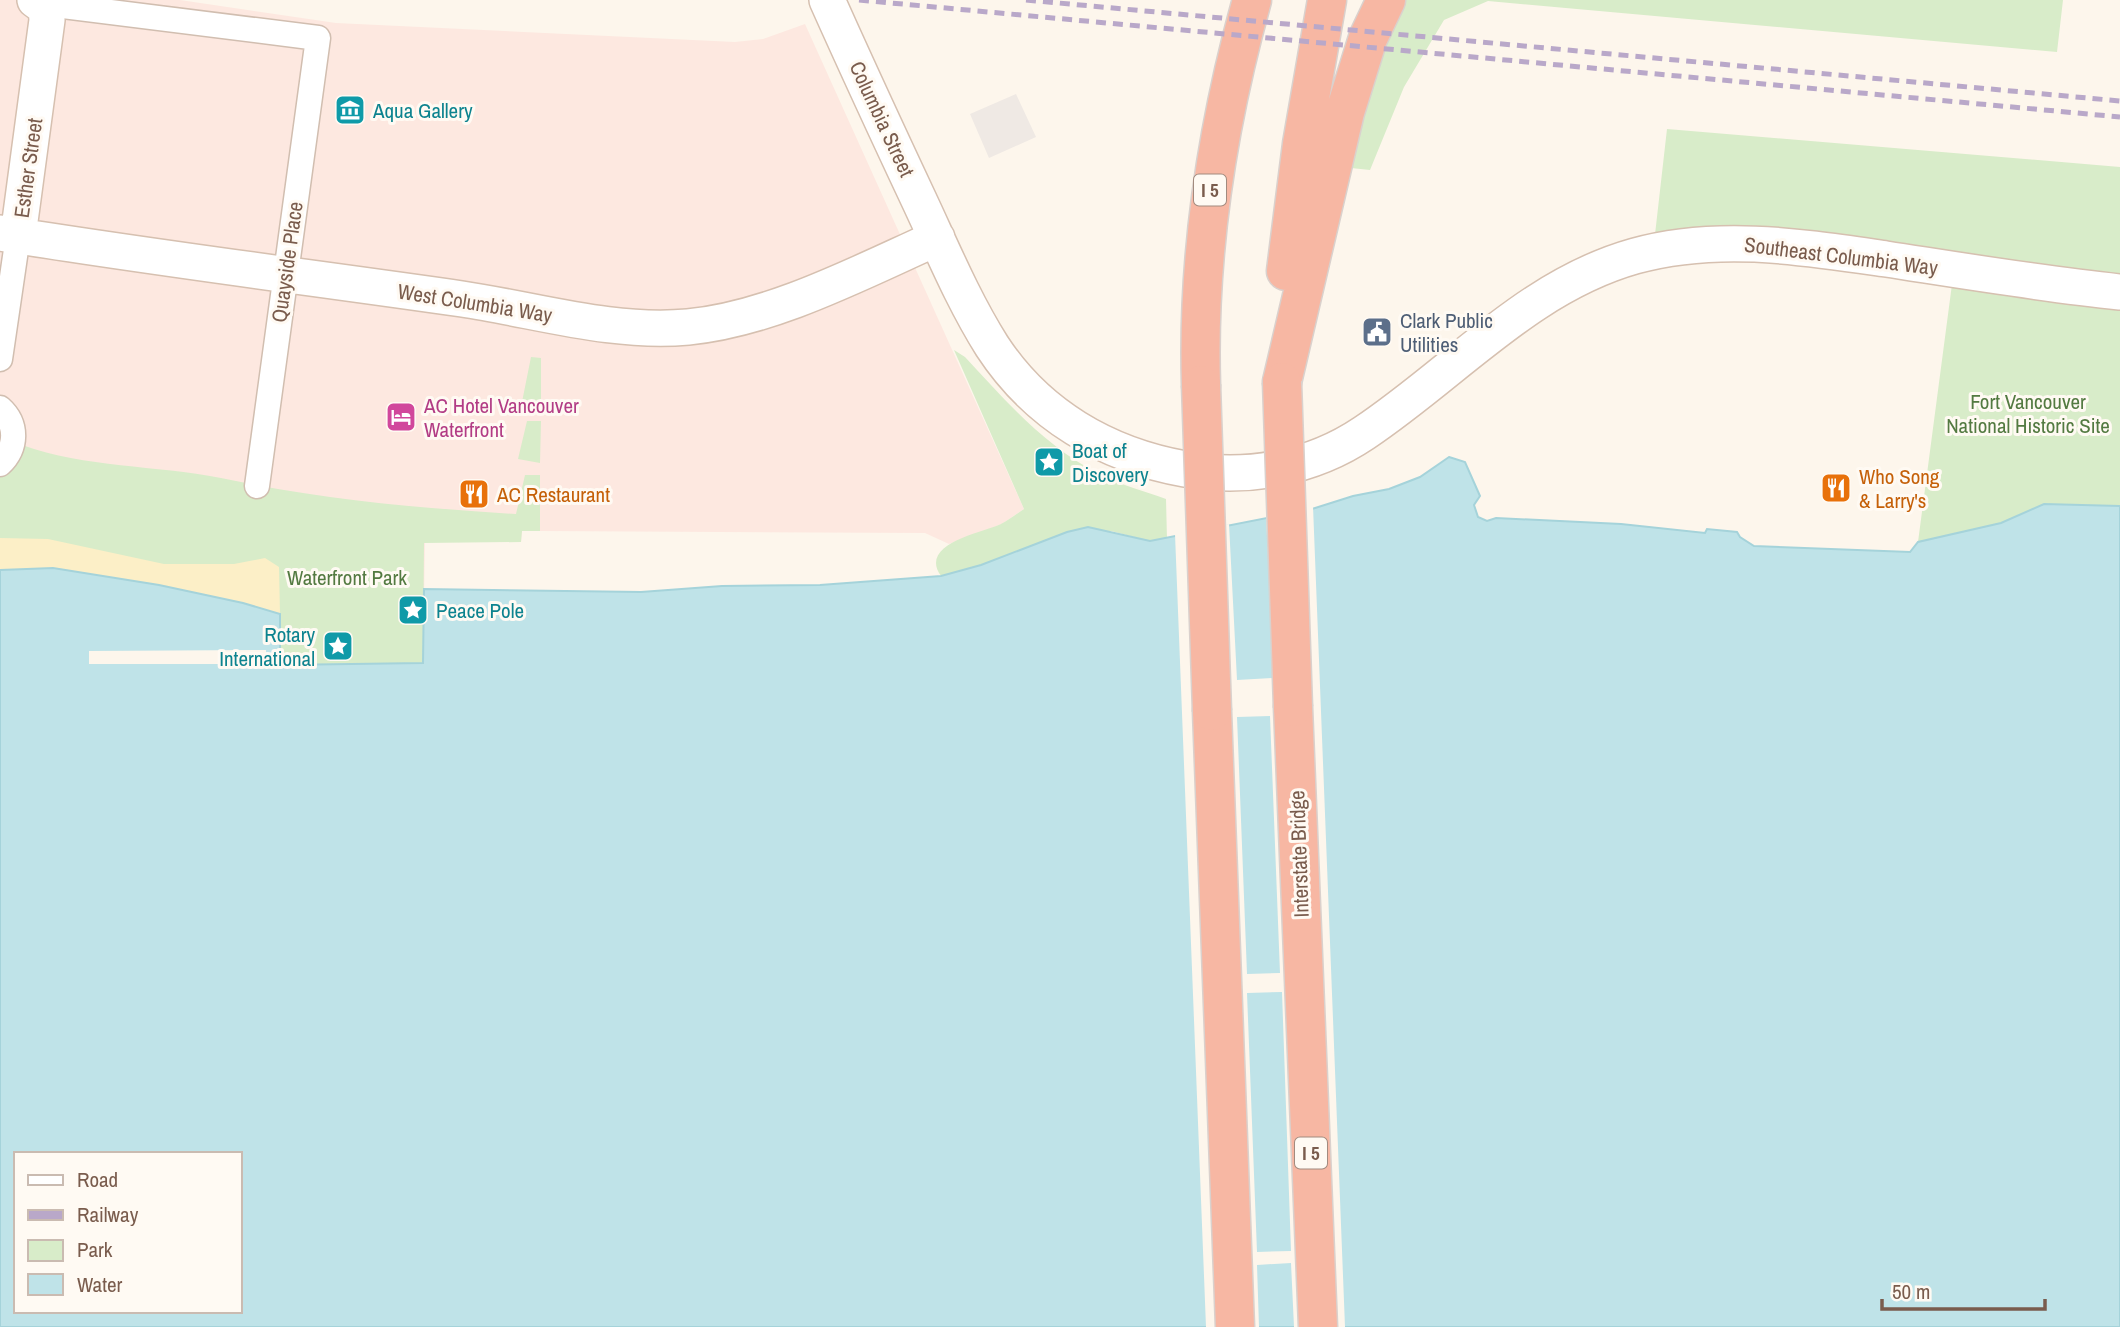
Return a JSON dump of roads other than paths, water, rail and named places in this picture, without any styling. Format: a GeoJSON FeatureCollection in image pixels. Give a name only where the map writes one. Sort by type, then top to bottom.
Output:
{"type":"FeatureCollection","features":[{"type":"Feature","properties":{"kind":"highway","name":"I 5"},"geometry":{"type":"LineString","coordinates":[[1235,1327],[1200,307],[1211,187],[1225,108],[1252,0]]}},
{"type":"Feature","properties":{"kind":"highway","name":"I 5"},"geometry":{"type":"LineString","coordinates":[[1282,382],[1283,304],[1288,250],[1302,144],[1328,0]]}},
{"type":"Feature","properties":{"kind":"highway"},"geometry":{"type":"LineString","coordinates":[[1282,382],[1345,112],[1359,62],[1387,0]]}},
{"type":"Feature","properties":{"kind":"highway","name":"Interstate Bridge"},"geometry":{"type":"LineString","coordinates":[[1282,382],[1318,1327]]}},
{"type":"Feature","properties":{"kind":"street","name":"Columbia Street"},"geometry":{"type":"LineString","coordinates":[[827,0],[937,238]]}},
{"type":"Feature","properties":{"kind":"street","name":"Quayside Place"},"geometry":{"type":"LineString","coordinates":[[46,1],[318,38],[257,486]]}},
{"type":"Feature","properties":{"kind":"street","name":"Esther Street"},"geometry":{"type":"LineString","coordinates":[[0,359],[9,234],[43,60],[59,37],[46,1]]}},
{"type":"Feature","properties":{"kind":"street","name":"West Columbia Way"},"geometry":{"type":"LineString","coordinates":[[9,234],[647,327],[688,327],[734,319],[775,306],[937,238]]}},
{"type":"Feature","properties":{"kind":"street","name":"Southeast Columbia Way"},"geometry":{"type":"LineString","coordinates":[[937,238],[994,349],[1029,390],[1081,434],[1110,448],[1139,459],[1202,472],[1247,473],[1284,468],[1342,446],[1402,405],[1539,300],[1575,279],[1633,256],[1653,252],[1726,243],[1775,244],[2120,292]]}},
{"type":"Feature","properties":{"kind":"street"},"geometry":{"type":"LineString","coordinates":[[0,408],[10,420],[14,431],[9,453],[0,464]]}},
{"type":"Feature","properties":{"kind":"water"},"geometry":{"type":"Polygon","coordinates":[[[1449,457],[1465,462],[1480,496],[1474,505],[1478,517],[1487,521],[1496,518],[1621,524],[1705,533],[1707,529],[1737,532],[1754,546],[1910,552],[1918,542],[2001,523],[2044,504],[2120,506],[2120,1327],[0,1327],[0,570],[53,568],[159,585],[280,614],[280,665],[423,663],[424,589],[641,592],[722,586],[820,585],[941,576],[981,565],[1067,532],[1088,527],[1150,541],[1312,509],[1353,496],[1389,489],[1420,477],[1449,457]]]}},
{"type":"Feature","properties":{"kind":"railway"},"geometry":{"type":"LineString","coordinates":[[859,0],[2120,117]]}},
{"type":"Feature","properties":{"kind":"railway"},"geometry":{"type":"LineString","coordinates":[[1026,0],[2120,101]]}},
{"type":"Feature","properties":{"kind":"place","name":"Aqua Gallery"},"geometry":{"type":"Point","coordinates":[350,110]}},
{"type":"Feature","properties":{"kind":"place","name":"Clark Public Utilities"},"geometry":{"type":"Point","coordinates":[1377,332]}},
{"type":"Feature","properties":{"kind":"place","name":"AC Hotel Vancouver Waterfront"},"geometry":{"type":"Point","coordinates":[401,417]}},
{"type":"Feature","properties":{"kind":"place","name":"Boat of Discovery"},"geometry":{"type":"Point","coordinates":[1049,462]}},
{"type":"Feature","properties":{"kind":"place","name":"Who Song & Larry's"},"geometry":{"type":"Point","coordinates":[1836,488]}},
{"type":"Feature","properties":{"kind":"place","name":"AC Restaurant"},"geometry":{"type":"Point","coordinates":[474,494]}},
{"type":"Feature","properties":{"kind":"place","name":"Peace Pole"},"geometry":{"type":"Point","coordinates":[413,610]}},
{"type":"Feature","properties":{"kind":"place","name":"Rotary International"},"geometry":{"type":"Point","coordinates":[338,646]}},
{"type":"Feature","properties":{"kind":"park label","name":"Fort Vancouver National Historic Site"},"geometry":{"type":"Point","coordinates":[2028,413]}},
{"type":"Feature","properties":{"kind":"park label","name":"Waterfront Park"},"geometry":{"type":"Point","coordinates":[347,577]}}]}
